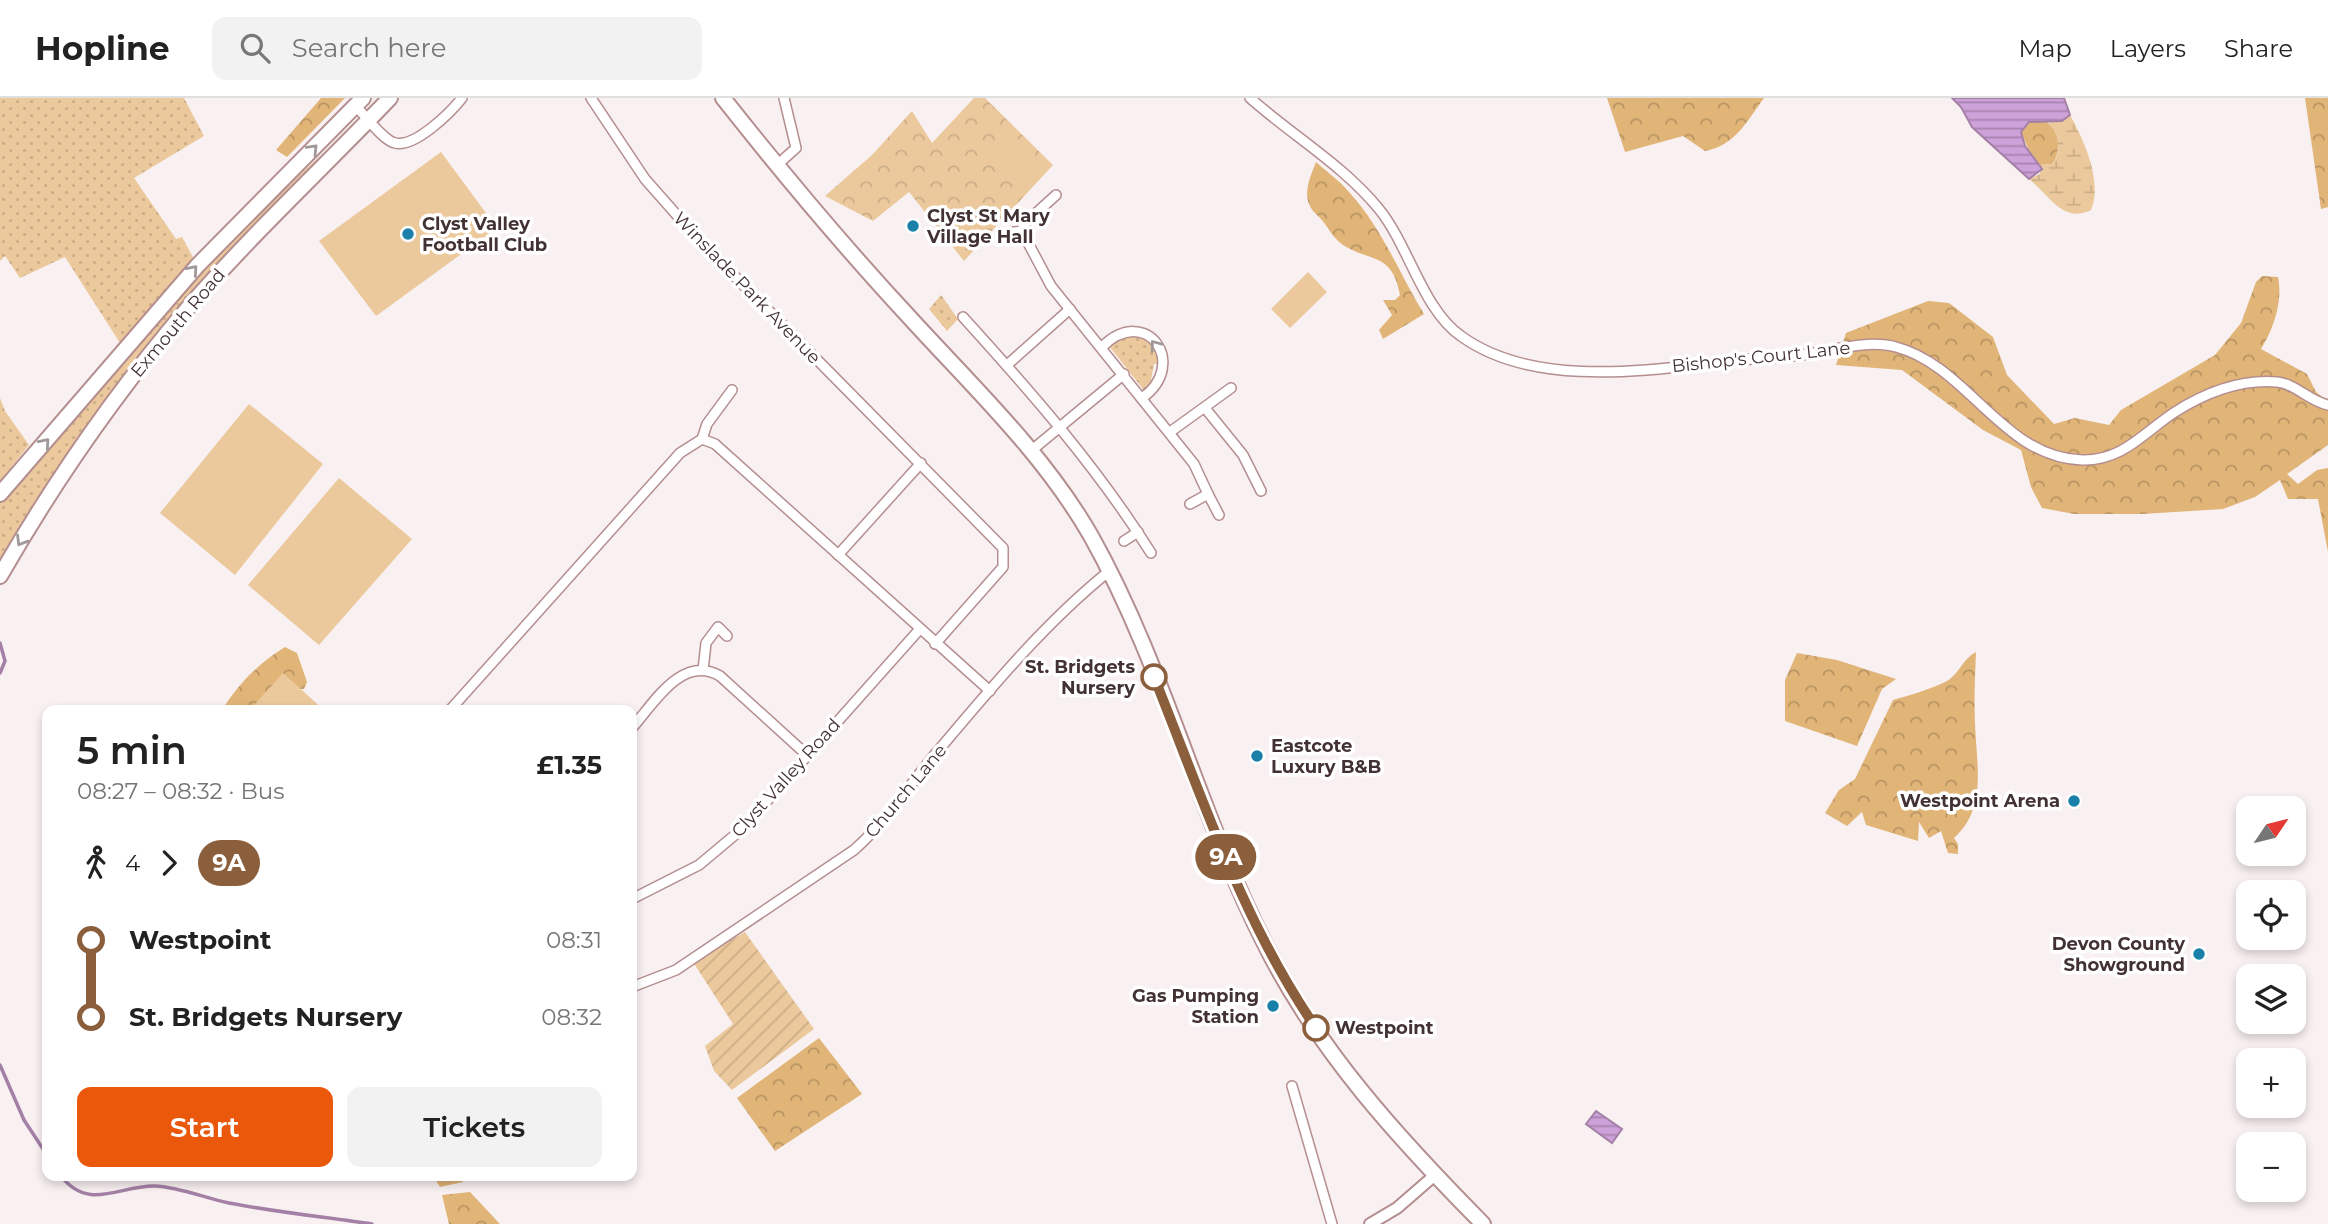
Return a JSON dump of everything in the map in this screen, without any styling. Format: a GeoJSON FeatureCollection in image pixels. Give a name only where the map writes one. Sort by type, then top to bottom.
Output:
{"type":"FeatureCollection","features":[{"type":"Feature","properties":{"kind":"main road","name":"Exmouth Road"},"geometry":{"type":"LineString","coordinates":[[0,576],[63,474],[159,343],[235,256],[390,98]]}},
{"type":"Feature","properties":{"kind":"main road"},"geometry":{"type":"LineString","coordinates":[[723,98],[776,166],[872,277],[1032,450],[1070,502],[1127,611],[1220,845],[1265,945],[1343,1068],[1435,1175],[1483,1224]]}},
{"type":"Feature","properties":{"kind":"main road","name":"Exmouth Road"},"geometry":{"type":"LineString","coordinates":[[0,494],[198,265],[359,102]]}},
{"type":"Feature","properties":{"kind":"street"},"geometry":{"type":"LineString","coordinates":[[359,102],[388,139],[395,143],[405,143],[438,123],[462,98]]}},
{"type":"Feature","properties":{"kind":"street","name":"Winslade Park Avenue"},"geometry":{"type":"LineString","coordinates":[[591,98],[645,179],[697,238],[1003,548],[1006,558],[1003,567],[935,644]]}},
{"type":"Feature","properties":{"kind":"street"},"geometry":{"type":"LineString","coordinates":[[776,166],[796,148],[784,98]]}},
{"type":"Feature","properties":{"kind":"street","name":"Bishop's Court Lane"},"geometry":{"type":"LineString","coordinates":[[1250,98],[1348,174],[1371,199],[1391,226],[1437,311],[1450,327],[1462,338],[1505,357],[1543,367],[1596,372],[1798,356],[1875,344],[1896,347],[1943,374],[2028,444],[2048,453],[2083,460],[2117,455],[2197,400],[2240,384],[2279,382],[2328,405]]}},
{"type":"Feature","properties":{"kind":"street"},"geometry":{"type":"LineString","coordinates":[[1056,195],[1023,225],[1022,231],[1051,286],[1194,464],[1219,515]]}},
{"type":"Feature","properties":{"kind":"street"},"geometry":{"type":"LineString","coordinates":[[1004,240],[1014,232],[1022,231]]}},
{"type":"Feature","properties":{"kind":"street"},"geometry":{"type":"LineString","coordinates":[[1007,365],[1070,309]]}},
{"type":"Feature","properties":{"kind":"street"},"geometry":{"type":"LineString","coordinates":[[963,317],[1033,394],[1109,487],[1151,553]]}},
{"type":"Feature","properties":{"kind":"street"},"geometry":{"type":"LineString","coordinates":[[1102,347],[1114,336],[1129,331],[1139,331],[1156,342],[1163,357],[1163,369],[1155,387],[1142,398]]}},
{"type":"Feature","properties":{"kind":"street"},"geometry":{"type":"LineString","coordinates":[[1032,450],[1124,374]]}},
{"type":"Feature","properties":{"kind":"street"},"geometry":{"type":"LineString","coordinates":[[1170,432],[1231,388]]}},
{"type":"Feature","properties":{"kind":"street"},"geometry":{"type":"LineString","coordinates":[[454,705],[680,453],[702,439],[707,424],[732,390]]}},
{"type":"Feature","properties":{"kind":"street"},"geometry":{"type":"LineString","coordinates":[[1205,408],[1243,455],[1261,491]]}},
{"type":"Feature","properties":{"kind":"street"},"geometry":{"type":"LineString","coordinates":[[702,439],[715,444],[990,691]]}},
{"type":"Feature","properties":{"kind":"street"},"geometry":{"type":"LineString","coordinates":[[838,555],[921,463]]}},
{"type":"Feature","properties":{"kind":"street"},"geometry":{"type":"LineString","coordinates":[[1190,504],[1208,494]]}},
{"type":"Feature","properties":{"kind":"street"},"geometry":{"type":"LineString","coordinates":[[1124,541],[1138,532]]}},
{"type":"Feature","properties":{"kind":"street","name":"Church Lane"},"geometry":{"type":"LineString","coordinates":[[637,985],[676,970],[854,850],[878,829],[1039,635],[1108,572]]}},
{"type":"Feature","properties":{"kind":"street"},"geometry":{"type":"LineString","coordinates":[[703,670],[706,643],[715,624],[727,636]]}},
{"type":"Feature","properties":{"kind":"street","name":"Clyst Valley Road"},"geometry":{"type":"LineString","coordinates":[[637,896],[699,865],[719,850],[772,798],[919,630]]}},
{"type":"Feature","properties":{"kind":"street"},"geometry":{"type":"LineString","coordinates":[[637,722],[676,677],[703,670],[720,676],[808,756]]}},
{"type":"Feature","properties":{"kind":"street"},"geometry":{"type":"LineString","coordinates":[[1292,1086],[1332,1224]]}},
{"type":"Feature","properties":{"kind":"street"},"geometry":{"type":"LineString","coordinates":[[1370,1224],[1397,1208],[1435,1175]]}},
{"type":"Feature","properties":{"kind":"green space"},"geometry":{"type":"Polygon","coordinates":[[[0,98],[184,98],[204,136],[134,178],[176,239],[182,237],[195,261],[120,343],[65,257],[20,278],[5,256],[0,261],[0,98]]]}},
{"type":"Feature","properties":{"kind":"green space"},"geometry":{"type":"Polygon","coordinates":[[[321,98],[345,98],[287,157],[276,150],[321,98]]]}},
{"type":"Feature","properties":{"kind":"green space"},"geometry":{"type":"Polygon","coordinates":[[[974,98],[985,98],[1053,165],[964,261],[909,192],[873,221],[825,196],[872,155],[912,111],[932,143],[974,98]]]}},
{"type":"Feature","properties":{"kind":"green space"},"geometry":{"type":"Polygon","coordinates":[[[1607,98],[1764,98],[1746,124],[1732,138],[1715,148],[1705,151],[1683,136],[1625,152],[1607,98]]]}},
{"type":"Feature","properties":{"kind":"green space"},"geometry":{"type":"Polygon","coordinates":[[[2305,98],[2328,98],[2328,207],[2321,209],[2305,98]]]}},
{"type":"Feature","properties":{"kind":"green space"},"geometry":{"type":"Polygon","coordinates":[[[2070,115],[2086,149],[2095,187],[2091,210],[2081,213],[2064,211],[2029,179],[2040,174],[2040,165],[2052,164],[2057,154],[2057,138],[2049,122],[2062,121],[2070,115]]]}},
{"type":"Feature","properties":{"kind":"green space"},"geometry":{"type":"Polygon","coordinates":[[[2042,119],[2052,127],[2058,139],[2052,164],[2040,165],[2033,160],[2021,132],[2029,122],[2042,119]]]}},
{"type":"Feature","properties":{"kind":"green space"},"geometry":{"type":"Polygon","coordinates":[[[1011,132],[1044,164],[1026,183],[993,151],[1011,132]]]}},
{"type":"Feature","properties":{"kind":"green space"},"geometry":{"type":"Polygon","coordinates":[[[336,142],[204,281],[0,568],[0,501],[230,237],[336,142]]]}},
{"type":"Feature","properties":{"kind":"green space","name":"Clyst Valley Football Club"},"geometry":{"type":"Polygon","coordinates":[[[441,152],[497,228],[376,316],[319,241],[441,152]]]}},
{"type":"Feature","properties":{"kind":"green space"},"geometry":{"type":"Polygon","coordinates":[[[1316,162],[1345,188],[1371,220],[1424,314],[1383,339],[1379,330],[1392,315],[1383,300],[1395,300],[1400,295],[1396,281],[1386,265],[1339,242],[1312,210],[1307,191],[1316,162]]]}},
{"type":"Feature","properties":{"kind":"green space"},"geometry":{"type":"Polygon","coordinates":[[[1308,272],[1327,292],[1290,328],[1271,309],[1308,272]]]}},
{"type":"Feature","properties":{"kind":"green space"},"geometry":{"type":"Polygon","coordinates":[[[2262,276],[2278,277],[2279,295],[2270,332],[2261,349],[2307,374],[2316,392],[2328,401],[2328,445],[2287,474],[2298,484],[2317,470],[2328,468],[2328,552],[2318,499],[2288,499],[2280,480],[2255,497],[2223,509],[2142,514],[2074,514],[2042,508],[2031,487],[2021,450],[1983,430],[1902,370],[1836,365],[1846,333],[1928,301],[1949,303],[1993,337],[2007,375],[2054,424],[2075,418],[2109,425],[2121,410],[2215,355],[2241,323],[2256,282],[2262,276]]]}},
{"type":"Feature","properties":{"kind":"green space"},"geometry":{"type":"Polygon","coordinates":[[[941,295],[958,319],[947,331],[929,309],[941,295]]]}},
{"type":"Feature","properties":{"kind":"green space"},"geometry":{"type":"Polygon","coordinates":[[[1132,334],[1151,344],[1161,364],[1154,364],[1150,386],[1143,389],[1109,346],[1112,342],[1132,334]]]}},
{"type":"Feature","properties":{"kind":"green space"},"geometry":{"type":"Polygon","coordinates":[[[0,398],[5,411],[29,445],[0,481],[0,398]]]}},
{"type":"Feature","properties":{"kind":"green space"},"geometry":{"type":"Polygon","coordinates":[[[249,404],[323,464],[235,575],[160,513],[249,404]]]}},
{"type":"Feature","properties":{"kind":"green space"},"geometry":{"type":"Polygon","coordinates":[[[339,478],[412,539],[319,645],[248,585],[339,478]]]}},
{"type":"Feature","properties":{"kind":"green space"},"geometry":{"type":"Polygon","coordinates":[[[285,647],[297,653],[307,682],[304,689],[300,689],[283,674],[255,705],[225,705],[235,691],[266,660],[285,647]]]}},
{"type":"Feature","properties":{"kind":"green space"},"geometry":{"type":"Polygon","coordinates":[[[1976,652],[1978,784],[1972,813],[1954,838],[1958,844],[1958,854],[1948,853],[1941,831],[1929,838],[1919,822],[1918,841],[1866,825],[1862,812],[1847,826],[1825,813],[1839,790],[1855,779],[1893,700],[1945,682],[1976,652]]]}},
{"type":"Feature","properties":{"kind":"green space"},"geometry":{"type":"Polygon","coordinates":[[[1797,653],[1837,660],[1896,679],[1882,689],[1857,746],[1785,721],[1785,680],[1797,653]]]}},
{"type":"Feature","properties":{"kind":"green space"},"geometry":{"type":"Polygon","coordinates":[[[283,673],[318,705],[254,705],[283,673]]]}},
{"type":"Feature","properties":{"kind":"green space"},"geometry":{"type":"Polygon","coordinates":[[[745,932],[814,1029],[732,1090],[714,1071],[705,1046],[733,1024],[693,962],[745,932]]]}},
{"type":"Feature","properties":{"kind":"green space"},"geometry":{"type":"Polygon","coordinates":[[[819,1038],[862,1094],[775,1151],[737,1098],[819,1038]]]}},
{"type":"Feature","properties":{"kind":"green space"},"geometry":{"type":"Polygon","coordinates":[[[436,1181],[463,1182],[440,1187],[436,1181]]]}},
{"type":"Feature","properties":{"kind":"green space"},"geometry":{"type":"Polygon","coordinates":[[[470,1192],[500,1224],[449,1224],[442,1195],[470,1192]]]}},
{"type":"Feature","properties":{"kind":"shaded area"},"geometry":{"type":"Polygon","coordinates":[[[1952,98],[2064,98],[2070,115],[2062,121],[2029,122],[2021,132],[2025,146],[2042,169],[2029,179],[1972,127],[1961,107],[1952,98]]]}},
{"type":"Feature","properties":{"kind":"shaded area"},"geometry":{"type":"Polygon","coordinates":[[[1596,1111],[1622,1129],[1612,1143],[1586,1124],[1596,1111]]]}},
{"type":"Feature","properties":{"kind":"waterway"},"geometry":{"type":"LineString","coordinates":[[0,643],[5,661],[0,673]]}},
{"type":"Feature","properties":{"kind":"waterway"},"geometry":{"type":"LineString","coordinates":[[0,1065],[24,1120],[42,1147]]}},
{"type":"Feature","properties":{"kind":"waterway"},"geometry":{"type":"LineString","coordinates":[[66,1181],[83,1193],[94,1195],[155,1186],[247,1206],[372,1224]]}},
{"type":"Feature","properties":{"kind":"bus line","name":"9A"},"geometry":{"type":"LineString","coordinates":[[1154,677],[1220,845],[1265,945],[1316,1028]]}},
{"type":"Feature","properties":{"kind":"place","name":"Clyst St Mary Village Hall"},"geometry":{"type":"Point","coordinates":[913,226]}},
{"type":"Feature","properties":{"kind":"place","name":"Clyst Valley Football Club"},"geometry":{"type":"Point","coordinates":[408,234]}},
{"type":"Feature","properties":{"kind":"place","name":"St. Bridgets Nursery"},"geometry":{"type":"Point","coordinates":[1154,677]}},
{"type":"Feature","properties":{"kind":"place","name":"Eastcote Luxury B&B"},"geometry":{"type":"Point","coordinates":[1257,756]}},
{"type":"Feature","properties":{"kind":"place","name":"Westpoint Arena"},"geometry":{"type":"Point","coordinates":[2074,801]}},
{"type":"Feature","properties":{"kind":"place","name":"Devon County Showground"},"geometry":{"type":"Point","coordinates":[2199,954]}},
{"type":"Feature","properties":{"kind":"place","name":"Gas Pumping Station"},"geometry":{"type":"Point","coordinates":[1273,1006]}},
{"type":"Feature","properties":{"kind":"place","name":"Westpoint"},"geometry":{"type":"Point","coordinates":[1316,1028]}}]}
